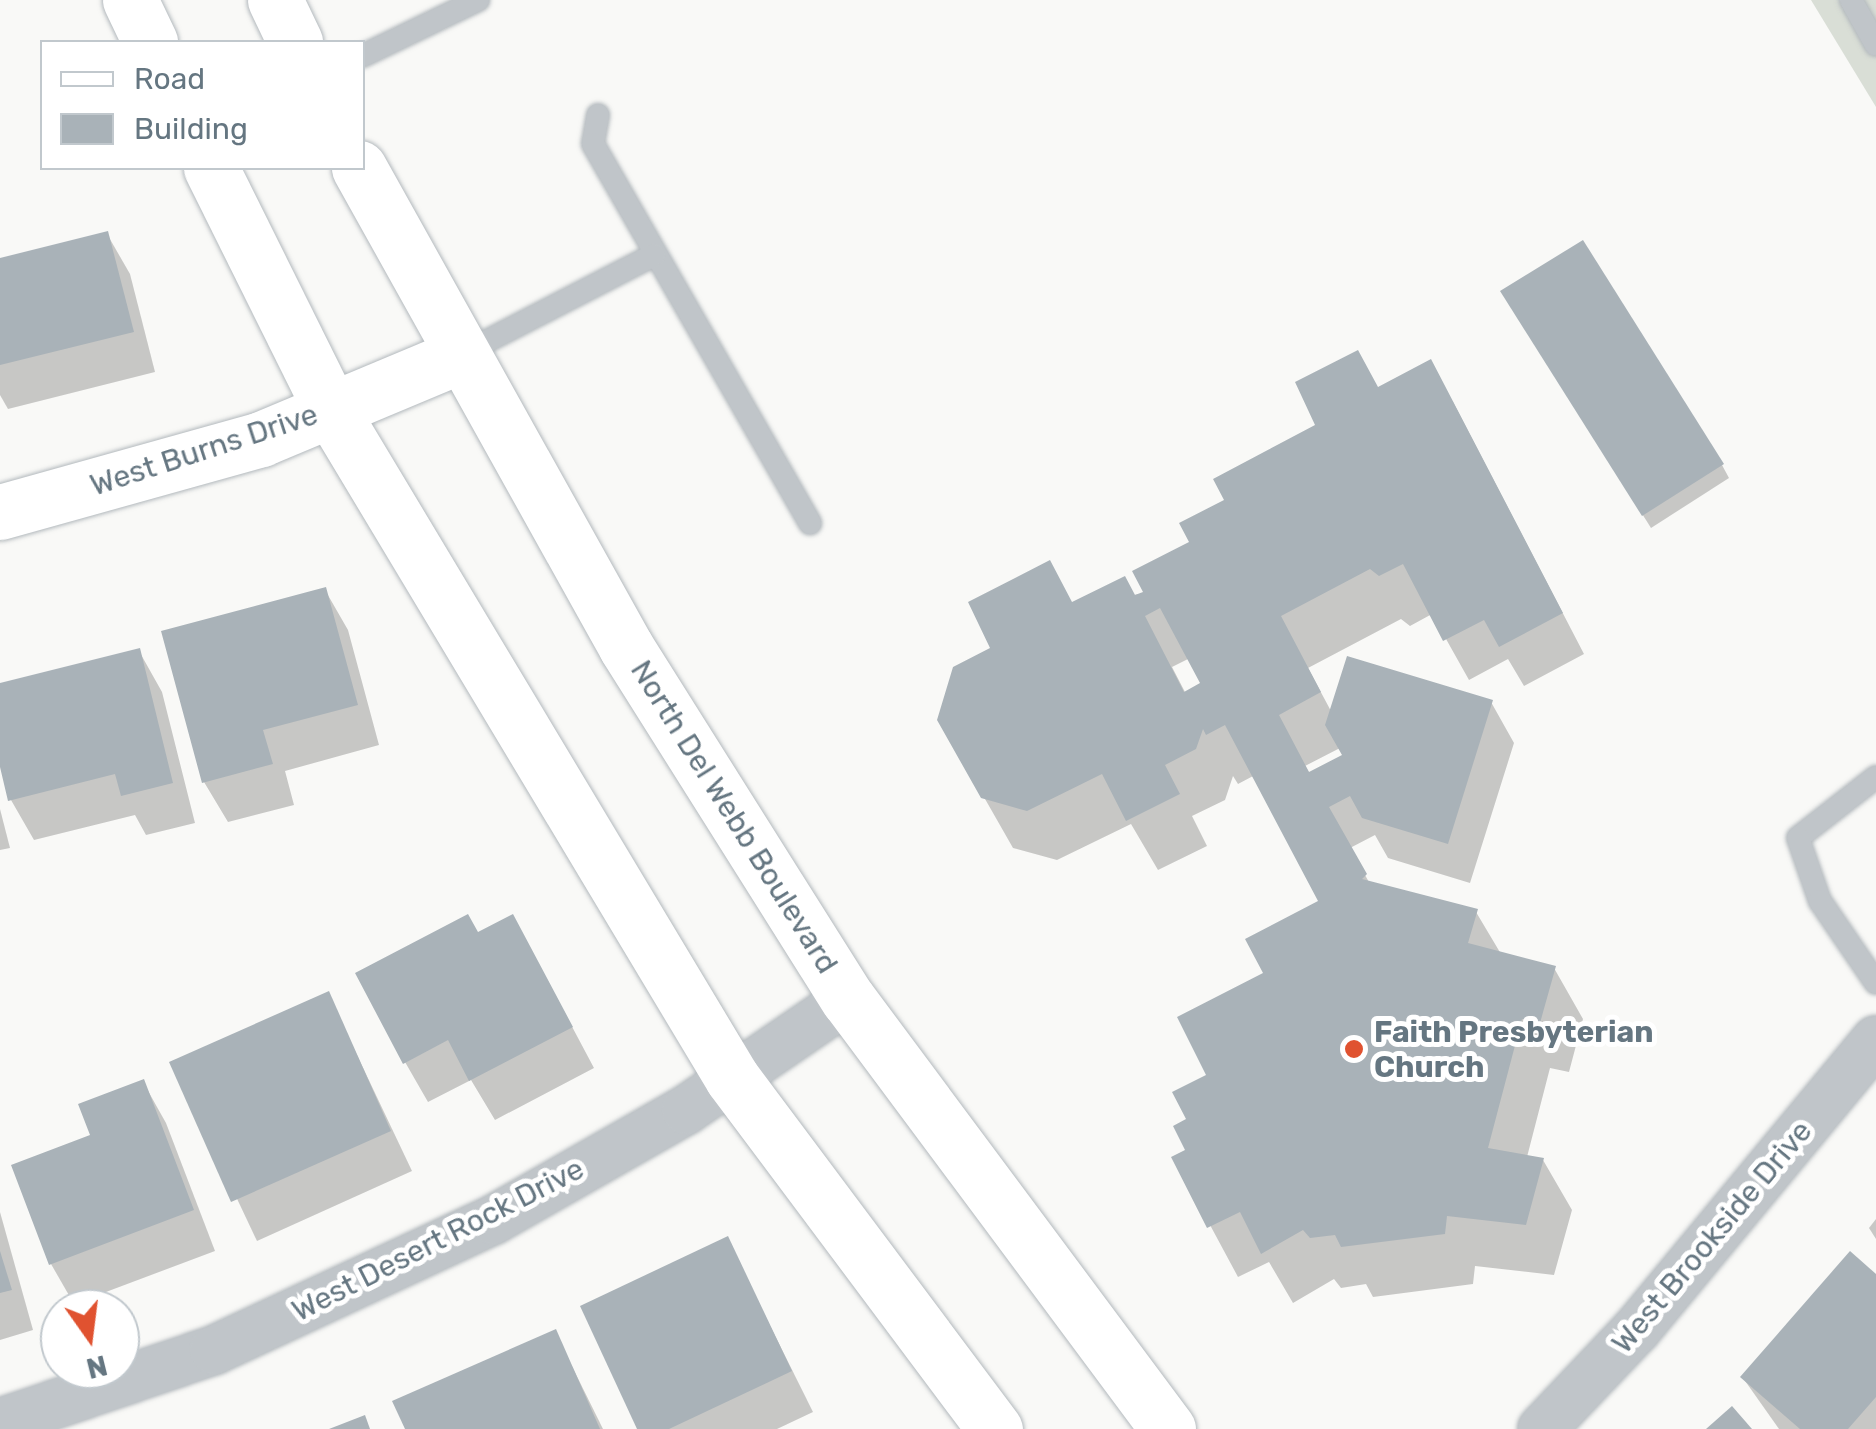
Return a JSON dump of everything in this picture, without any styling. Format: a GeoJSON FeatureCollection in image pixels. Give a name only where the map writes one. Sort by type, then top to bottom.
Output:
{"type":"FeatureCollection","features":[{"type":"Feature","properties":{"kind":"street"},"geometry":{"type":"LineString","coordinates":[[130,0],[149,40]]}},
{"type":"Feature","properties":{"kind":"street"},"geometry":{"type":"LineString","coordinates":[[275,0],[294,40]]}},
{"type":"Feature","properties":{"kind":"street"},"geometry":{"type":"LineString","coordinates":[[212,170],[330,410],[732,1078],[995,1429]]}},
{"type":"Feature","properties":{"kind":"street","name":"North Del Webb Boulevard"},"geometry":{"type":"LineString","coordinates":[[360,170],[459,356],[626,647],[848,999],[1168,1429]]}},
{"type":"Feature","properties":{"kind":"street","name":"West Burns Drive"},"geometry":{"type":"LineString","coordinates":[[0,512],[261,438],[459,356]]}},
{"type":"Feature","properties":{"kind":"street","name":"West Desert Rock Drive"},"geometry":{"type":"LineString","coordinates":[[0,1423],[214,1350],[492,1220],[732,1078],[848,999]]}},
{"type":"Feature","properties":{"kind":"street","name":"West Brookside Drive"},"geometry":{"type":"LineString","coordinates":[[1542,1429],[1638,1329],[1876,1040]]}},
{"type":"Feature","properties":{"kind":"lane"},"geometry":{"type":"LineString","coordinates":[[365,55],[478,0]]}},
{"type":"Feature","properties":{"kind":"lane"},"geometry":{"type":"LineString","coordinates":[[1852,0],[1876,45]]}},
{"type":"Feature","properties":{"kind":"lane"},"geometry":{"type":"LineString","coordinates":[[598,115],[593,144],[810,524]]}},
{"type":"Feature","properties":{"kind":"lane"},"geometry":{"type":"LineString","coordinates":[[459,356],[654,254]]}},
{"type":"Feature","properties":{"kind":"lane"},"geometry":{"type":"LineString","coordinates":[[1876,777],[1798,838],[1820,902],[1876,983]]}},
{"type":"Feature","properties":{"kind":"shaded area"},"geometry":{"type":"Polygon","coordinates":[[[1811,0],[1876,0],[1876,107],[1811,0]]]}},
{"type":"Feature","properties":{"kind":"building"},"geometry":{"type":"Polygon","coordinates":[[[108,231],[134,332],[0,365],[0,258],[108,231]]]}},
{"type":"Feature","properties":{"kind":"building"},"geometry":{"type":"Polygon","coordinates":[[[1583,240],[1724,464],[1642,516],[1500,291],[1583,240]]]}},
{"type":"Feature","properties":{"kind":"building"},"geometry":{"type":"Polygon","coordinates":[[[1358,350],[1378,387],[1431,359],[1563,613],[1499,647],[1484,620],[1443,641],[1403,564],[1379,576],[1370,569],[1281,616],[1321,692],[1279,715],[1309,772],[1342,755],[1325,725],[1347,656],[1493,700],[1448,844],[1362,818],[1350,796],[1329,807],[1367,874],[1362,879],[1478,909],[1468,943],[1556,966],[1540,1023],[1522,1019],[1488,1148],[1544,1158],[1526,1225],[1447,1216],[1445,1234],[1341,1247],[1335,1235],[1310,1238],[1303,1230],[1261,1254],[1240,1212],[1207,1228],[1171,1157],[1185,1150],[1173,1126],[1186,1119],[1172,1092],[1206,1075],[1177,1017],[1263,973],[1245,939],[1318,901],[1225,725],[1206,735],[1203,729],[1196,749],[1165,765],[1180,794],[1126,821],[1102,774],[1027,811],[981,798],[937,720],[953,667],[990,648],[968,602],[1050,560],[1072,602],[1125,576],[1135,595],[1143,592],[1132,571],[1189,542],[1179,523],[1224,500],[1213,479],[1315,425],[1295,382],[1358,350]],[[1160,608],[1145,616],[1184,692],[1200,683],[1160,608]]]}},
{"type":"Feature","properties":{"kind":"building"},"geometry":{"type":"Polygon","coordinates":[[[326,587],[358,705],[263,730],[273,764],[202,783],[161,631],[326,587]]]}},
{"type":"Feature","properties":{"kind":"building"},"geometry":{"type":"Polygon","coordinates":[[[140,648],[173,783],[121,796],[115,774],[8,801],[0,767],[0,683],[140,648]]]}},
{"type":"Feature","properties":{"kind":"building"},"geometry":{"type":"Polygon","coordinates":[[[468,914],[478,932],[513,914],[573,1027],[469,1081],[448,1040],[403,1064],[355,973],[468,914]]]}},
{"type":"Feature","properties":{"kind":"building"},"geometry":{"type":"Polygon","coordinates":[[[329,991],[391,1131],[231,1202],[169,1062],[329,991]]]}},
{"type":"Feature","properties":{"kind":"building"},"geometry":{"type":"Polygon","coordinates":[[[144,1079],[194,1210],[49,1265],[11,1165],[90,1135],[78,1104],[144,1079]]]}},
{"type":"Feature","properties":{"kind":"building"},"geometry":{"type":"Polygon","coordinates":[[[728,1236],[792,1371],[669,1429],[637,1429],[580,1306],[728,1236]]]}},
{"type":"Feature","properties":{"kind":"building"},"geometry":{"type":"Polygon","coordinates":[[[0,1251],[12,1290],[0,1293],[0,1251]]]}},
{"type":"Feature","properties":{"kind":"building"},"geometry":{"type":"Polygon","coordinates":[[[1850,1251],[1876,1274],[1876,1397],[1848,1429],[1800,1429],[1740,1377],[1850,1251]]]}},
{"type":"Feature","properties":{"kind":"building"},"geometry":{"type":"Polygon","coordinates":[[[556,1329],[600,1429],[405,1429],[392,1401],[556,1329]]]}},
{"type":"Feature","properties":{"kind":"building"},"geometry":{"type":"Polygon","coordinates":[[[1732,1406],[1752,1429],[1706,1429],[1732,1406]]]}},
{"type":"Feature","properties":{"kind":"building"},"geometry":{"type":"Polygon","coordinates":[[[365,1415],[370,1429],[329,1429],[365,1415]]]}},
{"type":"Feature","properties":{"kind":"place","name":"Faith Presbyterian Church"},"geometry":{"type":"Point","coordinates":[1354,1049]}}]}
